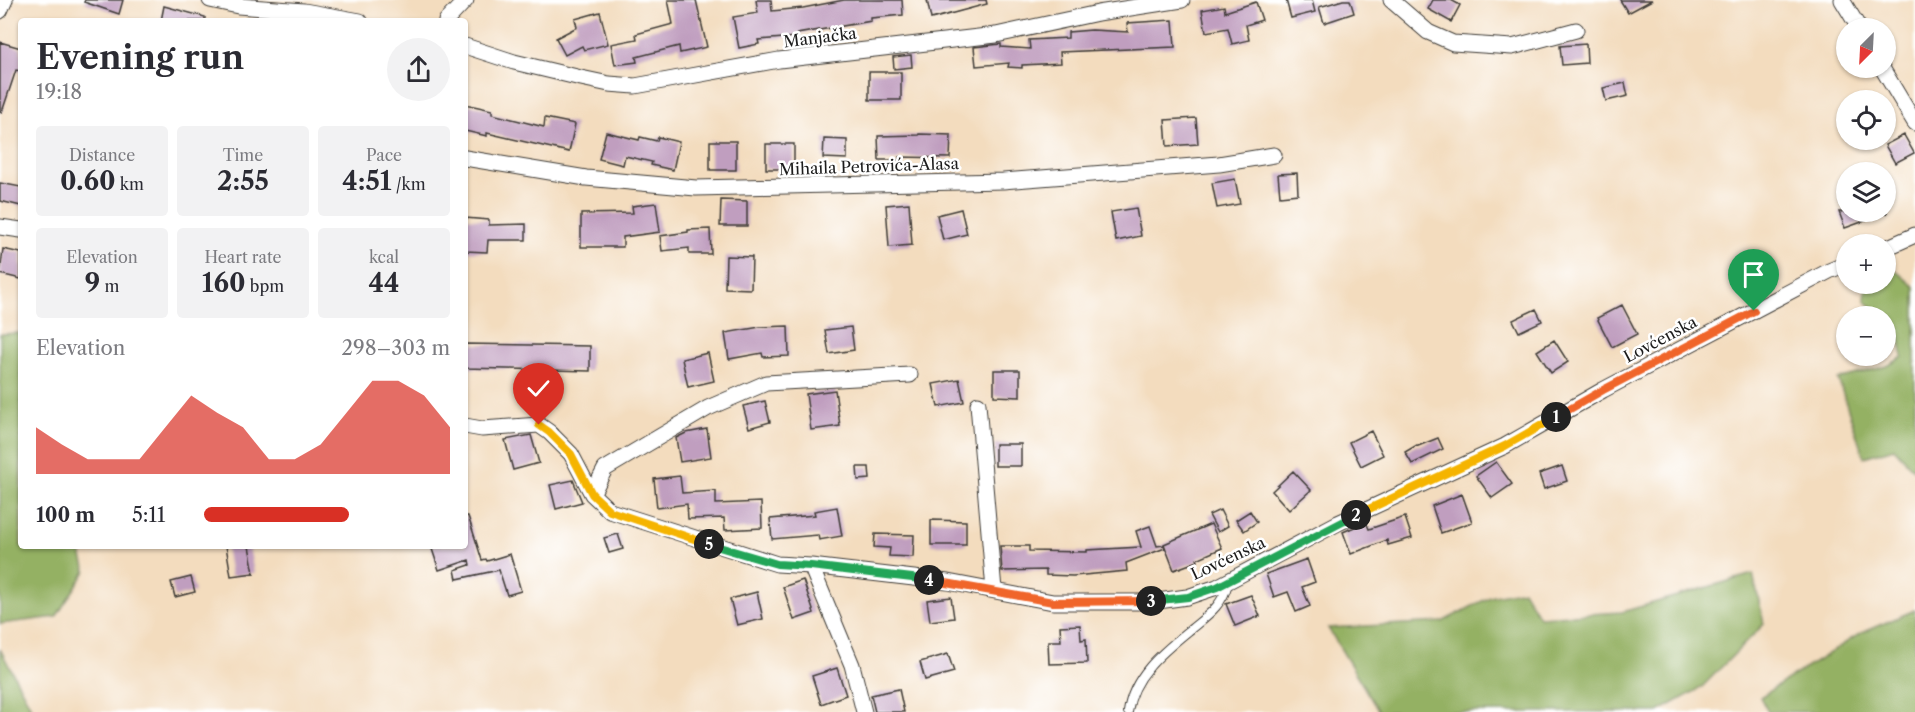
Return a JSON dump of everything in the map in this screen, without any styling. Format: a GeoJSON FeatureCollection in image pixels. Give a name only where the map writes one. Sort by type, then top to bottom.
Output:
{"type":"FeatureCollection","features":[{"type":"Feature","properties":{"kind":"street"},"geometry":{"type":"LineString","coordinates":[[0,11],[5,0]]}},
{"type":"Feature","properties":{"kind":"street"},"geometry":{"type":"LineString","coordinates":[[210,0],[343,18]]}},
{"type":"Feature","properties":{"kind":"street"},"geometry":{"type":"LineString","coordinates":[[449,18],[466,0]]}},
{"type":"Feature","properties":{"kind":"street","name":"Manjačka"},"geometry":{"type":"LineString","coordinates":[[468,47],[514,62],[581,78],[609,84],[635,86],[779,60],[996,35],[1098,13],[1182,0]]}},
{"type":"Feature","properties":{"kind":"street"},"geometry":{"type":"LineString","coordinates":[[1390,0],[1428,32],[1453,43],[1512,48],[1576,30]]}},
{"type":"Feature","properties":{"kind":"street"},"geometry":{"type":"LineString","coordinates":[[1842,0],[1853,18]]}},
{"type":"Feature","properties":{"kind":"street"},"geometry":{"type":"LineString","coordinates":[[1888,78],[1915,123]]}},
{"type":"Feature","properties":{"kind":"street","name":"Mihaila Petrovića-Alasa"},"geometry":{"type":"LineString","coordinates":[[468,158],[586,178],[696,188],[1003,181],[1219,164],[1275,155]]}},
{"type":"Feature","properties":{"kind":"street"},"geometry":{"type":"LineString","coordinates":[[0,227],[18,230]]}},
{"type":"Feature","properties":{"kind":"street"},"geometry":{"type":"LineString","coordinates":[[1896,244],[1915,236]]}},
{"type":"Feature","properties":{"kind":"street","name":"Lovćenska"},"geometry":{"type":"LineString","coordinates":[[468,427],[482,429],[539,425],[571,454],[592,494],[610,511],[625,518],[777,564],[948,582],[1053,602],[1151,602],[1188,597],[1217,587],[1338,523],[1505,446],[1603,390],[1836,268]]}},
{"type":"Feature","properties":{"kind":"street"},"geometry":{"type":"LineString","coordinates":[[592,494],[605,469],[708,408],[766,383],[910,375]]}},
{"type":"Feature","properties":{"kind":"street"},"geometry":{"type":"LineString","coordinates":[[978,404],[994,590]]}},
{"type":"Feature","properties":{"kind":"street"},"geometry":{"type":"LineString","coordinates":[[811,566],[852,665],[864,712]]}},
{"type":"Feature","properties":{"kind":"lane"},"geometry":{"type":"LineString","coordinates":[[1128,712],[1130,699],[1143,674],[1161,655],[1213,611],[1225,595],[1228,581]]}},
{"type":"Feature","properties":{"kind":"green space"},"geometry":{"type":"Polygon","coordinates":[[[1896,271],[1915,287],[1915,471],[1894,448],[1864,457],[1838,379],[1887,366],[1896,366],[1896,361],[1903,357],[1896,327],[1896,306],[1871,306],[1865,301],[1865,294],[1896,294],[1896,271]]]}},
{"type":"Feature","properties":{"kind":"green space"},"geometry":{"type":"Polygon","coordinates":[[[18,333],[18,549],[80,549],[86,571],[56,617],[0,624],[0,334],[18,333]]]}},
{"type":"Feature","properties":{"kind":"green space"},"geometry":{"type":"Polygon","coordinates":[[[1753,574],[1764,624],[1701,688],[1658,712],[1379,712],[1328,628],[1442,622],[1490,597],[1523,590],[1539,617],[1622,612],[1753,574]]]}},
{"type":"Feature","properties":{"kind":"green space"},"geometry":{"type":"Polygon","coordinates":[[[1915,610],[1915,712],[1768,712],[1760,697],[1861,633],[1915,610]]]}},
{"type":"Feature","properties":{"kind":"green space"},"geometry":{"type":"Polygon","coordinates":[[[0,649],[31,707],[22,712],[0,712],[0,649]]]}},
{"type":"Feature","properties":{"kind":"building"},"geometry":{"type":"Polygon","coordinates":[[[85,0],[123,0],[119,14],[84,2],[85,0]]]}},
{"type":"Feature","properties":{"kind":"building"},"geometry":{"type":"Polygon","coordinates":[[[668,0],[696,0],[707,47],[680,53],[679,46],[636,57],[637,62],[615,65],[611,44],[637,39],[636,34],[673,24],[668,0]]]}},
{"type":"Feature","properties":{"kind":"building"},"geometry":{"type":"Polygon","coordinates":[[[756,0],[771,0],[772,11],[844,0],[902,0],[903,15],[871,18],[871,21],[797,34],[797,37],[758,40],[759,44],[739,48],[733,17],[758,13],[756,0]]]}},
{"type":"Feature","properties":{"kind":"building"},"geometry":{"type":"Polygon","coordinates":[[[927,0],[986,0],[987,4],[931,19],[927,0]]]}},
{"type":"Feature","properties":{"kind":"building"},"geometry":{"type":"Polygon","coordinates":[[[1286,0],[1312,0],[1315,12],[1291,18],[1286,0]]]}},
{"type":"Feature","properties":{"kind":"building"},"geometry":{"type":"Polygon","coordinates":[[[1350,0],[1354,13],[1324,23],[1319,7],[1350,0]]]}},
{"type":"Feature","properties":{"kind":"building"},"geometry":{"type":"Polygon","coordinates":[[[1433,0],[1451,0],[1460,5],[1451,22],[1428,9],[1433,0]]]}},
{"type":"Feature","properties":{"kind":"building"},"geometry":{"type":"Polygon","coordinates":[[[1620,0],[1652,0],[1628,13],[1620,0]]]}},
{"type":"Feature","properties":{"kind":"building"},"geometry":{"type":"Polygon","coordinates":[[[1256,2],[1262,20],[1246,25],[1249,40],[1232,44],[1228,28],[1206,32],[1202,10],[1224,6],[1225,12],[1256,2]]]}},
{"type":"Feature","properties":{"kind":"building"},"geometry":{"type":"Polygon","coordinates":[[[164,6],[205,17],[205,18],[162,18],[164,6]]]}},
{"type":"Feature","properties":{"kind":"building"},"geometry":{"type":"Polygon","coordinates":[[[600,12],[608,44],[584,50],[582,46],[565,55],[556,38],[577,27],[575,19],[600,12]]]}},
{"type":"Feature","properties":{"kind":"building"},"geometry":{"type":"Polygon","coordinates":[[[1173,20],[1175,47],[1060,52],[1061,63],[1022,65],[1022,68],[1008,67],[1009,63],[976,66],[974,47],[1001,44],[1001,47],[1030,49],[1029,40],[1068,38],[1068,32],[1092,30],[1128,32],[1127,23],[1173,20]]]}},
{"type":"Feature","properties":{"kind":"building"},"geometry":{"type":"Polygon","coordinates":[[[0,42],[18,47],[18,70],[16,70],[2,112],[0,112],[0,42]]]}},
{"type":"Feature","properties":{"kind":"building"},"geometry":{"type":"Polygon","coordinates":[[[1586,44],[1587,63],[1562,65],[1560,46],[1586,44]]]}},
{"type":"Feature","properties":{"kind":"building"},"geometry":{"type":"Polygon","coordinates":[[[911,55],[912,67],[894,69],[893,57],[911,55]]]}},
{"type":"Feature","properties":{"kind":"building"},"geometry":{"type":"Polygon","coordinates":[[[869,72],[901,72],[901,100],[869,100],[869,72]]]}},
{"type":"Feature","properties":{"kind":"building"},"geometry":{"type":"Polygon","coordinates":[[[1625,83],[1628,96],[1606,101],[1603,88],[1625,83]]]}},
{"type":"Feature","properties":{"kind":"building"},"geometry":{"type":"Polygon","coordinates":[[[468,105],[492,110],[492,114],[544,127],[545,118],[575,124],[569,152],[487,133],[487,136],[468,132],[468,105]]]}},
{"type":"Feature","properties":{"kind":"building"},"geometry":{"type":"Polygon","coordinates":[[[1196,118],[1198,144],[1167,146],[1165,120],[1196,118]]]}},
{"type":"Feature","properties":{"kind":"building"},"geometry":{"type":"Polygon","coordinates":[[[606,132],[639,140],[640,137],[657,141],[658,137],[679,142],[673,170],[625,156],[623,165],[599,159],[606,132]]]}},
{"type":"Feature","properties":{"kind":"building"},"geometry":{"type":"Polygon","coordinates":[[[951,135],[950,158],[899,157],[899,160],[879,160],[878,136],[951,135]]]}},
{"type":"Feature","properties":{"kind":"building"},"geometry":{"type":"Polygon","coordinates":[[[1904,135],[1914,153],[1896,162],[1888,150],[1896,150],[1896,139],[1904,135]]]}},
{"type":"Feature","properties":{"kind":"building"},"geometry":{"type":"Polygon","coordinates":[[[824,139],[847,140],[847,159],[823,158],[824,139]]]}},
{"type":"Feature","properties":{"kind":"building"},"geometry":{"type":"Polygon","coordinates":[[[710,141],[736,141],[736,170],[710,170],[710,141]]]}},
{"type":"Feature","properties":{"kind":"building"},"geometry":{"type":"Polygon","coordinates":[[[766,144],[794,144],[794,169],[766,169],[766,144]]]}},
{"type":"Feature","properties":{"kind":"building"},"geometry":{"type":"Polygon","coordinates":[[[1297,173],[1298,194],[1280,196],[1278,174],[1297,173]]]}},
{"type":"Feature","properties":{"kind":"building"},"geometry":{"type":"Polygon","coordinates":[[[1235,179],[1240,204],[1217,208],[1212,183],[1235,179]]]}},
{"type":"Feature","properties":{"kind":"building"},"geometry":{"type":"Polygon","coordinates":[[[0,183],[18,186],[18,205],[0,201],[0,183]]]}},
{"type":"Feature","properties":{"kind":"building"},"geometry":{"type":"Polygon","coordinates":[[[721,200],[747,201],[747,226],[720,226],[721,200]]]}},
{"type":"Feature","properties":{"kind":"building"},"geometry":{"type":"Polygon","coordinates":[[[656,203],[660,232],[623,237],[623,247],[581,247],[581,214],[633,213],[632,206],[656,203]]]}},
{"type":"Feature","properties":{"kind":"building"},"geometry":{"type":"Polygon","coordinates":[[[909,203],[912,245],[889,247],[886,205],[909,203]]]}},
{"type":"Feature","properties":{"kind":"building"},"geometry":{"type":"Polygon","coordinates":[[[1136,208],[1141,236],[1116,241],[1111,212],[1136,208]]]}},
{"type":"Feature","properties":{"kind":"building"},"geometry":{"type":"Polygon","coordinates":[[[961,209],[967,234],[943,240],[937,215],[961,209]]]}},
{"type":"Feature","properties":{"kind":"building"},"geometry":{"type":"Polygon","coordinates":[[[468,218],[489,220],[489,225],[526,224],[526,240],[488,240],[487,252],[468,251],[468,218]]]}},
{"type":"Feature","properties":{"kind":"building"},"geometry":{"type":"Polygon","coordinates":[[[1843,222],[1862,222],[1845,228],[1843,222]]]}},
{"type":"Feature","properties":{"kind":"building"},"geometry":{"type":"Polygon","coordinates":[[[710,229],[711,254],[689,254],[689,248],[662,251],[660,236],[688,232],[688,230],[710,229]]]}},
{"type":"Feature","properties":{"kind":"building"},"geometry":{"type":"Polygon","coordinates":[[[3,249],[18,252],[18,278],[0,274],[3,249]]]}},
{"type":"Feature","properties":{"kind":"building"},"geometry":{"type":"Polygon","coordinates":[[[726,256],[752,257],[751,289],[725,288],[726,256]]]}},
{"type":"Feature","properties":{"kind":"building"},"geometry":{"type":"Polygon","coordinates":[[[1622,305],[1637,334],[1612,347],[1597,318],[1622,305]]]}},
{"type":"Feature","properties":{"kind":"building"},"geometry":{"type":"Polygon","coordinates":[[[1536,309],[1542,321],[1519,332],[1513,320],[1536,309]]]}},
{"type":"Feature","properties":{"kind":"building"},"geometry":{"type":"Polygon","coordinates":[[[788,326],[789,356],[763,357],[762,353],[729,359],[725,333],[760,327],[788,326]]]}},
{"type":"Feature","properties":{"kind":"building"},"geometry":{"type":"Polygon","coordinates":[[[851,327],[854,350],[829,354],[825,330],[851,327]]]}},
{"type":"Feature","properties":{"kind":"building"},"geometry":{"type":"Polygon","coordinates":[[[1554,340],[1568,362],[1551,373],[1537,351],[1554,340]]]}},
{"type":"Feature","properties":{"kind":"building"},"geometry":{"type":"Polygon","coordinates":[[[468,344],[590,346],[590,371],[468,368],[468,344]]]}},
{"type":"Feature","properties":{"kind":"building"},"geometry":{"type":"Polygon","coordinates":[[[708,353],[714,381],[688,387],[682,359],[708,353]]]}},
{"type":"Feature","properties":{"kind":"building"},"geometry":{"type":"Polygon","coordinates":[[[994,370],[1020,370],[1020,397],[994,396],[994,370]]]}},
{"type":"Feature","properties":{"kind":"building"},"geometry":{"type":"Polygon","coordinates":[[[959,379],[964,402],[938,407],[933,384],[959,379]]]}},
{"type":"Feature","properties":{"kind":"building"},"geometry":{"type":"Polygon","coordinates":[[[835,390],[840,426],[811,430],[806,394],[835,390]]]}},
{"type":"Feature","properties":{"kind":"building"},"geometry":{"type":"Polygon","coordinates":[[[765,401],[770,422],[749,428],[743,406],[765,401]]]}},
{"type":"Feature","properties":{"kind":"building"},"geometry":{"type":"Polygon","coordinates":[[[707,429],[711,457],[680,462],[676,438],[686,433],[707,429]]]}},
{"type":"Feature","properties":{"kind":"building"},"geometry":{"type":"Polygon","coordinates":[[[1371,431],[1383,455],[1361,466],[1349,442],[1371,431]]]}},
{"type":"Feature","properties":{"kind":"building"},"geometry":{"type":"Polygon","coordinates":[[[531,435],[539,463],[513,470],[505,440],[531,435]]]}},
{"type":"Feature","properties":{"kind":"building"},"geometry":{"type":"Polygon","coordinates":[[[1438,438],[1443,449],[1412,464],[1405,452],[1438,438]]]}},
{"type":"Feature","properties":{"kind":"building"},"geometry":{"type":"Polygon","coordinates":[[[995,444],[1021,444],[1021,466],[995,466],[995,444]]]}},
{"type":"Feature","properties":{"kind":"building"},"geometry":{"type":"Polygon","coordinates":[[[1496,462],[1512,484],[1492,498],[1476,476],[1496,462]]]}},
{"type":"Feature","properties":{"kind":"building"},"geometry":{"type":"Polygon","coordinates":[[[1562,466],[1567,481],[1544,489],[1539,474],[1562,466]]]}},
{"type":"Feature","properties":{"kind":"building"},"geometry":{"type":"Polygon","coordinates":[[[857,467],[869,467],[870,479],[858,480],[857,467]]]}},
{"type":"Feature","properties":{"kind":"building"},"geometry":{"type":"Polygon","coordinates":[[[1293,471],[1311,490],[1289,510],[1272,491],[1293,471]]]}},
{"type":"Feature","properties":{"kind":"building"},"geometry":{"type":"Polygon","coordinates":[[[680,476],[682,493],[716,491],[716,504],[761,502],[762,528],[725,530],[724,518],[688,519],[687,504],[657,508],[654,479],[680,476]]]}},
{"type":"Feature","properties":{"kind":"building"},"geometry":{"type":"Polygon","coordinates":[[[573,480],[582,502],[556,509],[550,485],[573,480]]]}},
{"type":"Feature","properties":{"kind":"building"},"geometry":{"type":"Polygon","coordinates":[[[1462,494],[1472,522],[1441,533],[1432,506],[1462,494]]]}},
{"type":"Feature","properties":{"kind":"building"},"geometry":{"type":"Polygon","coordinates":[[[837,507],[842,536],[819,540],[818,535],[772,539],[770,519],[815,515],[814,511],[837,507]]]}},
{"type":"Feature","properties":{"kind":"building"},"geometry":{"type":"Polygon","coordinates":[[[1220,510],[1228,526],[1218,532],[1209,515],[1220,510]]]}},
{"type":"Feature","properties":{"kind":"building"},"geometry":{"type":"Polygon","coordinates":[[[1250,511],[1257,522],[1244,531],[1236,520],[1250,511]]]}},
{"type":"Feature","properties":{"kind":"building"},"geometry":{"type":"Polygon","coordinates":[[[468,516],[482,560],[487,561],[510,554],[521,591],[507,595],[499,570],[457,579],[455,570],[470,565],[469,560],[439,570],[432,549],[468,549],[468,516]]]}},
{"type":"Feature","properties":{"kind":"building"},"geometry":{"type":"Polygon","coordinates":[[[1405,517],[1412,538],[1388,545],[1387,540],[1351,554],[1343,532],[1366,522],[1369,529],[1405,517]]]}},
{"type":"Feature","properties":{"kind":"building"},"geometry":{"type":"Polygon","coordinates":[[[931,520],[966,521],[966,545],[931,545],[931,520]]]}},
{"type":"Feature","properties":{"kind":"building"},"geometry":{"type":"Polygon","coordinates":[[[1211,524],[1222,548],[1197,559],[1198,561],[1174,570],[1164,544],[1211,524]]]}},
{"type":"Feature","properties":{"kind":"building"},"geometry":{"type":"Polygon","coordinates":[[[1150,526],[1157,546],[1164,545],[1165,548],[1126,563],[1127,571],[1073,576],[1046,575],[1046,570],[1002,571],[1000,546],[1029,546],[1029,551],[1087,552],[1087,550],[1141,547],[1136,531],[1150,526]]]}},
{"type":"Feature","properties":{"kind":"building"},"geometry":{"type":"Polygon","coordinates":[[[618,534],[623,549],[609,553],[604,538],[618,534]]]}},
{"type":"Feature","properties":{"kind":"building"},"geometry":{"type":"Polygon","coordinates":[[[875,534],[914,535],[913,557],[889,556],[890,548],[874,547],[875,534]]]}},
{"type":"Feature","properties":{"kind":"building"},"geometry":{"type":"Polygon","coordinates":[[[226,549],[250,549],[254,573],[231,576],[226,549]]]}},
{"type":"Feature","properties":{"kind":"building"},"geometry":{"type":"Polygon","coordinates":[[[1307,559],[1315,582],[1302,587],[1310,606],[1296,612],[1288,592],[1274,597],[1266,574],[1307,559]]]}},
{"type":"Feature","properties":{"kind":"building"},"geometry":{"type":"Polygon","coordinates":[[[191,577],[195,592],[175,597],[171,582],[191,577]]]}},
{"type":"Feature","properties":{"kind":"building"},"geometry":{"type":"Polygon","coordinates":[[[803,580],[814,613],[794,620],[783,587],[803,580]]]}},
{"type":"Feature","properties":{"kind":"building"},"geometry":{"type":"Polygon","coordinates":[[[757,592],[763,619],[737,625],[730,599],[757,592]]]}},
{"type":"Feature","properties":{"kind":"building"},"geometry":{"type":"Polygon","coordinates":[[[1251,595],[1260,616],[1235,626],[1226,604],[1251,595]]]}},
{"type":"Feature","properties":{"kind":"building"},"geometry":{"type":"Polygon","coordinates":[[[951,597],[954,618],[930,621],[927,600],[951,597]]]}},
{"type":"Feature","properties":{"kind":"building"},"geometry":{"type":"Polygon","coordinates":[[[1080,625],[1081,640],[1086,639],[1087,663],[1049,664],[1048,641],[1061,641],[1060,626],[1080,625]]]}},
{"type":"Feature","properties":{"kind":"building"},"geometry":{"type":"Polygon","coordinates":[[[948,654],[954,672],[925,680],[920,662],[948,654]]]}},
{"type":"Feature","properties":{"kind":"building"},"geometry":{"type":"Polygon","coordinates":[[[837,668],[846,695],[821,704],[812,676],[837,668]]]}},
{"type":"Feature","properties":{"kind":"building"},"geometry":{"type":"Polygon","coordinates":[[[899,689],[904,712],[875,712],[871,695],[899,689]]]}},
{"type":"Feature","properties":{"kind":"route"},"geometry":{"type":"LineString","coordinates":[[539,425],[571,454],[592,494],[610,511],[625,518],[777,564],[948,582],[1053,602],[1151,602],[1188,597],[1217,587],[1338,523],[1505,446],[1603,390],[1754,311]]}}]}
